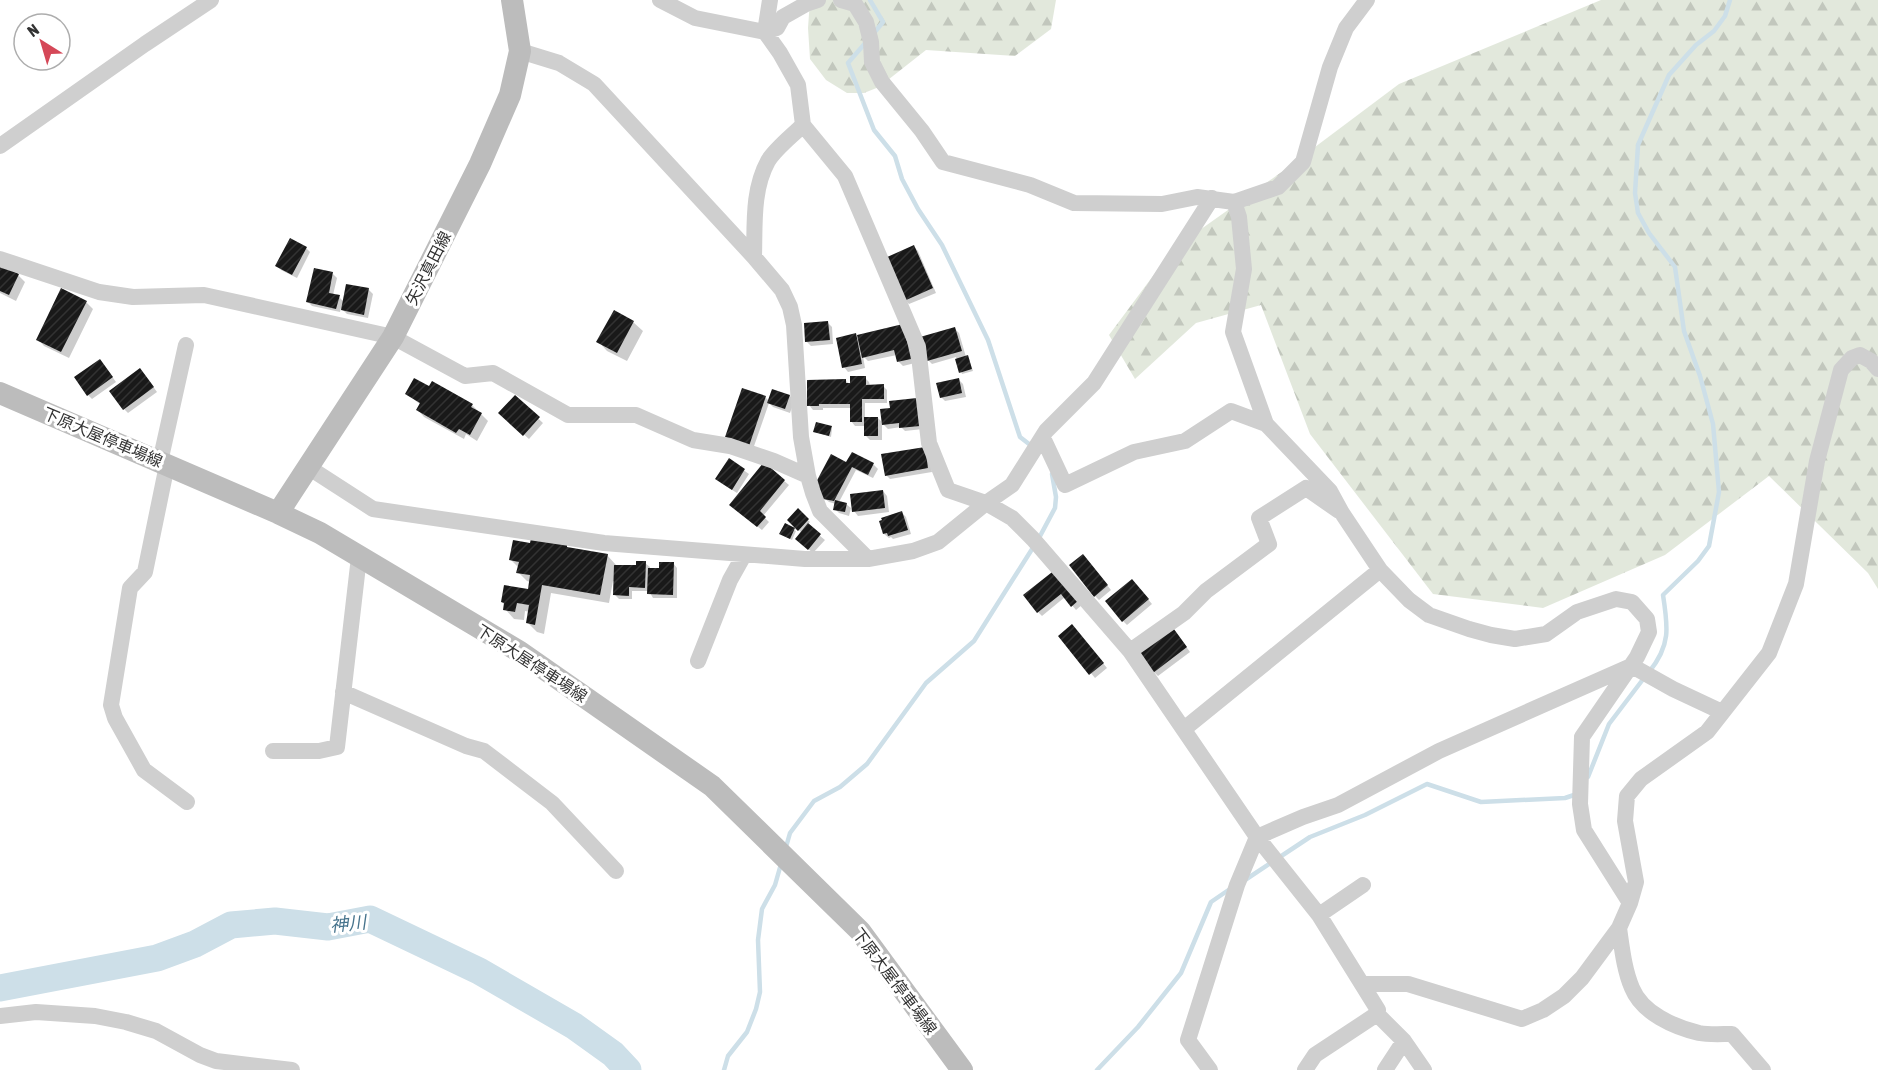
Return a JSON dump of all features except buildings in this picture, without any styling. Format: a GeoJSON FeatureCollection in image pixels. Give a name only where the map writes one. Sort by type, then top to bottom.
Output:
{"type":"FeatureCollection","features":[{"type":"Feature","properties":{"kind":"main road","name":"矢沢真田線"},"geometry":{"type":"LineString","coordinates":[[278,513],[393,337],[484,154],[510,95],[520,51],[512,0]]}},
{"type":"Feature","properties":{"kind":"main road","name":"下原大屋停車場線"},"geometry":{"type":"LineString","coordinates":[[0,393],[320,533],[520,652],[712,786],[860,931],[962,1070]]}},
{"type":"Feature","properties":{"kind":"street"},"geometry":{"type":"LineString","coordinates":[[0,146],[135,50],[211,0]]}},
{"type":"Feature","properties":{"kind":"street"},"geometry":{"type":"LineString","coordinates":[[660,0],[695,18],[765,32],[780,53],[798,85],[803,125],[844,176],[918,346],[929,443],[948,490],[986,503],[1012,518],[1130,651],[1257,837],[1319,915],[1364,984],[1378,1010],[1377,1014],[1404,1041],[1424,1070]]}},
{"type":"Feature","properties":{"kind":"street"},"geometry":{"type":"LineString","coordinates":[[765,32],[774,10],[818,0]]}},
{"type":"Feature","properties":{"kind":"street"},"geometry":{"type":"LineString","coordinates":[[841,0],[855,4],[866,22],[872,63],[882,82],[943,162],[1030,185],[1074,203],[1162,204],[1197,197],[1234,202],[1278,187],[1303,162],[1330,67],[1346,28],[1367,0]]}},
{"type":"Feature","properties":{"kind":"street"},"geometry":{"type":"LineString","coordinates":[[520,51],[559,63],[594,84],[782,290],[790,307],[794,325],[799,409],[808,476],[820,510],[868,559]]}},
{"type":"Feature","properties":{"kind":"street"},"geometry":{"type":"LineString","coordinates":[[754,257],[759,181],[769,159],[803,125]]}},
{"type":"Feature","properties":{"kind":"street"},"geometry":{"type":"LineString","coordinates":[[308,467],[373,509],[604,543],[805,559],[868,559],[913,551],[938,542],[986,503],[1012,486],[1046,431],[1094,382],[1212,198]]}},
{"type":"Feature","properties":{"kind":"street"},"geometry":{"type":"LineString","coordinates":[[1234,202],[1239,217],[1244,269],[1233,332],[1266,424],[1330,491],[1380,570],[1409,600],[1429,615],[1480,632],[1515,639],[1546,634],[1577,612],[1616,599],[1632,602],[1647,619],[1649,632],[1632,666],[1582,737],[1580,804],[1584,830],[1630,903]]}},
{"type":"Feature","properties":{"kind":"street"},"geometry":{"type":"LineString","coordinates":[[0,258],[99,292],[133,297],[204,295],[393,337],[465,376],[493,373],[568,415],[636,416],[693,440],[730,446],[808,476]]}},
{"type":"Feature","properties":{"kind":"street"},"geometry":{"type":"LineString","coordinates":[[186,345],[145,572],[130,588],[111,705],[115,718],[144,770],[187,802]]}},
{"type":"Feature","properties":{"kind":"street"},"geometry":{"type":"LineString","coordinates":[[1364,984],[1407,984],[1522,1019],[1543,1010],[1564,996],[1582,978],[1619,928],[1636,882],[1625,821],[1627,796],[1641,779],[1707,732],[1769,652],[1796,584],[1817,461],[1841,370],[1852,358],[1860,355],[1871,361],[1878,369]]}},
{"type":"Feature","properties":{"kind":"street"},"geometry":{"type":"LineString","coordinates":[[1043,438],[1065,485],[1134,452],[1185,441],[1231,411],[1266,424]]}},
{"type":"Feature","properties":{"kind":"street"},"geometry":{"type":"LineString","coordinates":[[1130,651],[1184,613],[1206,591],[1269,544],[1259,518],[1268,511],[1306,488],[1342,513]]}},
{"type":"Feature","properties":{"kind":"street"},"geometry":{"type":"LineString","coordinates":[[698,661],[730,580],[744,555]]}},
{"type":"Feature","properties":{"kind":"street"},"geometry":{"type":"LineString","coordinates":[[273,751],[319,751],[337,747],[359,556]]}},
{"type":"Feature","properties":{"kind":"street"},"geometry":{"type":"LineString","coordinates":[[1184,729],[1380,570]]}},
{"type":"Feature","properties":{"kind":"street"},"geometry":{"type":"LineString","coordinates":[[1632,666],[1673,689],[1722,712]]}},
{"type":"Feature","properties":{"kind":"street"},"geometry":{"type":"LineString","coordinates":[[1210,1070],[1188,1040],[1238,885],[1257,837],[1338,805],[1439,752],[1632,666]]}},
{"type":"Feature","properties":{"kind":"street"},"geometry":{"type":"LineString","coordinates":[[343,692],[466,746],[484,751],[552,803],[616,871]]}},
{"type":"Feature","properties":{"kind":"street"},"geometry":{"type":"LineString","coordinates":[[1319,915],[1363,885]]}},
{"type":"Feature","properties":{"kind":"street"},"geometry":{"type":"LineString","coordinates":[[1619,928],[1627,972],[1633,990],[1645,1009],[1666,1021],[1701,1034],[1732,1034],[1763,1070]]}},
{"type":"Feature","properties":{"kind":"street"},"geometry":{"type":"LineString","coordinates":[[0,1016],[36,1012],[105,1018],[156,1031],[216,1061],[292,1070]]}},
{"type":"Feature","properties":{"kind":"street"},"geometry":{"type":"LineString","coordinates":[[1305,1070],[1315,1055],[1377,1014]]}},
{"type":"Feature","properties":{"kind":"street"},"geometry":{"type":"LineString","coordinates":[[1385,1070],[1404,1041]]}},
{"type":"Feature","properties":{"kind":"green space"},"geometry":{"type":"Polygon","coordinates":[[[810,0],[1056,0],[1051,29],[1015,56],[926,50],[879,87],[864,93],[847,93],[826,80],[810,59],[808,28],[810,0]]]}},
{"type":"Feature","properties":{"kind":"green space"},"geometry":{"type":"Polygon","coordinates":[[[1601,0],[1878,0],[1878,589],[1868,573],[1769,476],[1665,555],[1543,608],[1433,594],[1310,434],[1261,305],[1196,323],[1135,379],[1109,335],[1173,249],[1283,171],[1399,84],[1601,0]]]}},
{"type":"Feature","properties":{"kind":"waterway"},"geometry":{"type":"LineString","coordinates":[[870,0],[883,22],[874,33]]}},
{"type":"Feature","properties":{"kind":"waterway"},"geometry":{"type":"LineString","coordinates":[[1649,672],[1661,653],[1666,635],[1663,595],[1698,561],[1709,546],[1719,492],[1713,424],[1700,376],[1684,331],[1675,267],[1649,233],[1638,213],[1635,193],[1638,145],[1669,75],[1696,45],[1714,31],[1725,16],[1730,0]]}},
{"type":"Feature","properties":{"kind":"waterway"},"geometry":{"type":"LineString","coordinates":[[867,41],[848,63],[874,130],[895,156],[902,179],[918,209],[942,245],[988,340],[1020,437],[1029,444]]}},
{"type":"Feature","properties":{"kind":"waterway"},"geometry":{"type":"LineString","coordinates":[[1039,538],[1055,508],[1056,497],[1052,474]]}},
{"type":"Feature","properties":{"kind":"waterway"},"geometry":{"type":"LineString","coordinates":[[786,847],[790,833],[814,801],[840,787],[867,764],[926,683],[974,641],[1034,546]]}},
{"type":"Feature","properties":{"kind":"waterway"},"geometry":{"type":"LineString","coordinates":[[1588,777],[1609,724],[1644,678]]}},
{"type":"Feature","properties":{"kind":"waterway"},"geometry":{"type":"LineString","coordinates":[[1245,880],[1310,837],[1365,815],[1427,784],[1481,802],[1565,798],[1577,794]]}},
{"type":"Feature","properties":{"kind":"waterway"},"geometry":{"type":"LineString","coordinates":[[724,1070],[728,1056],[747,1032],[756,1009],[760,992],[758,940],[762,909],[775,885],[781,864]]}},
{"type":"Feature","properties":{"kind":"waterway"},"geometry":{"type":"LineString","coordinates":[[1097,1070],[1138,1027],[1181,973],[1211,902],[1230,889]]}},
{"type":"Feature","properties":{"kind":"waterway","name":"神川"},"geometry":{"type":"LineString","coordinates":[[0,988],[157,958],[195,944],[231,925],[275,921],[328,927],[370,919],[479,971],[574,1026],[613,1054],[628,1070]]}}]}
